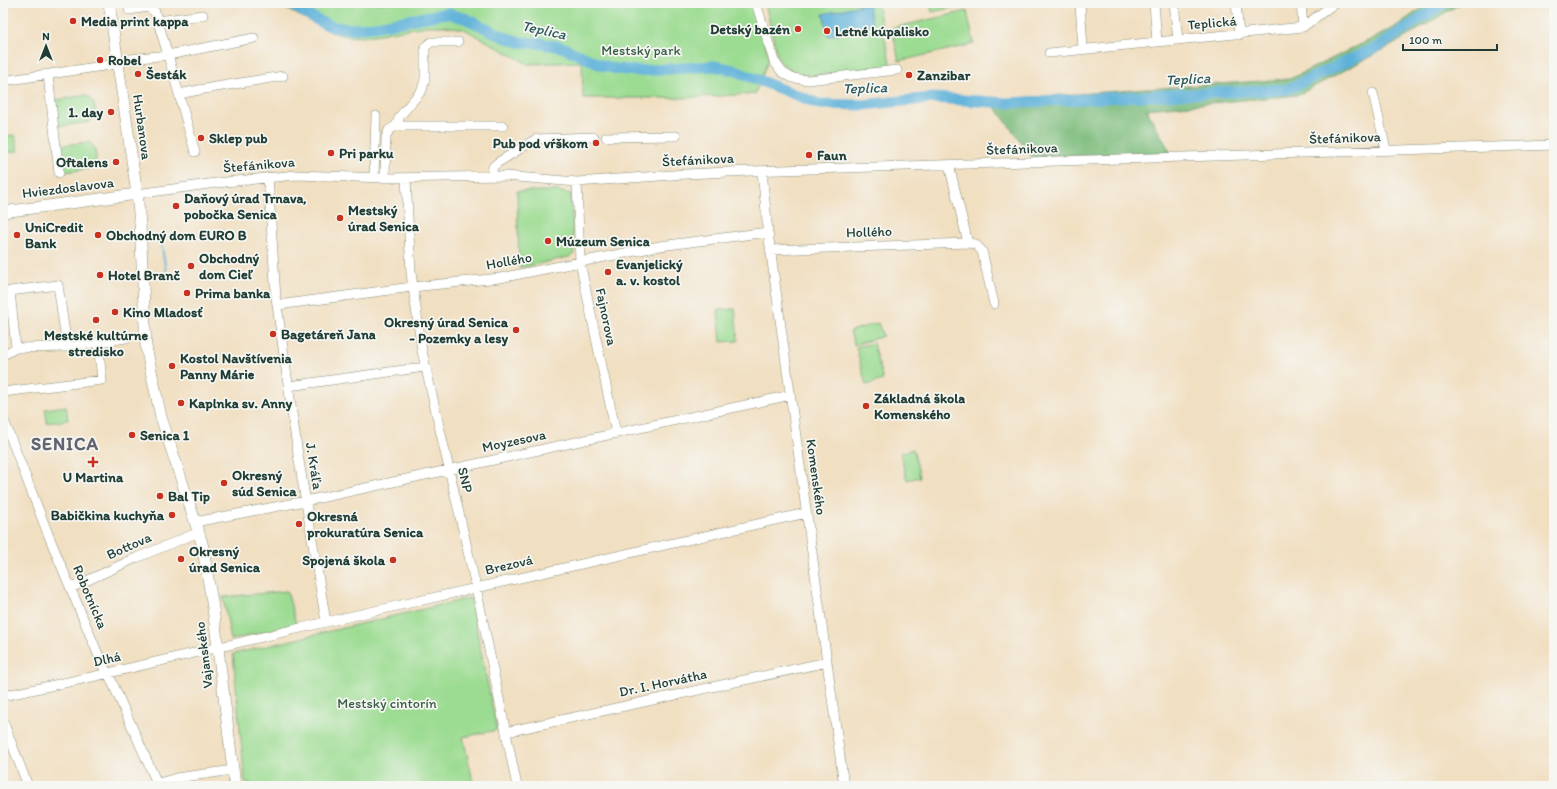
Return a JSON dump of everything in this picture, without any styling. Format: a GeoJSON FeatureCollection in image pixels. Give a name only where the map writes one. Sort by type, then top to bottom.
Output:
{"type":"FeatureCollection","features":[{"type":"Feature","properties":{"kind":"main road","name":"Hurbanova"},"geometry":{"type":"LineString","coordinates":[[109,3],[137,194],[140,223],[146,347],[161,417],[197,527]]}},
{"type":"Feature","properties":{"kind":"main road","name":"Hviezdoslavova"},"geometry":{"type":"LineString","coordinates":[[3,212],[137,194]]}},
{"type":"Feature","properties":{"kind":"main road","name":"Vajanského"},"geometry":{"type":"LineString","coordinates":[[197,527],[210,582],[235,786]]}},
{"type":"Feature","properties":{"kind":"street"},"geometry":{"type":"LineString","coordinates":[[756,3],[774,60],[782,72],[792,78],[808,80],[897,70]]}},
{"type":"Feature","properties":{"kind":"street"},"geometry":{"type":"LineString","coordinates":[[1080,3],[1083,49]]}},
{"type":"Feature","properties":{"kind":"street"},"geometry":{"type":"LineString","coordinates":[[1154,3],[1157,42]]}},
{"type":"Feature","properties":{"kind":"street"},"geometry":{"type":"LineString","coordinates":[[1174,3],[1178,40]]}},
{"type":"Feature","properties":{"kind":"street"},"geometry":{"type":"LineString","coordinates":[[1236,3],[1239,35]]}},
{"type":"Feature","properties":{"kind":"street"},"geometry":{"type":"LineString","coordinates":[[1301,3],[1303,27]]}},
{"type":"Feature","properties":{"kind":"street","name":"Teplická"},"geometry":{"type":"LineString","coordinates":[[1049,53],[1239,35],[1303,27],[1335,3]]}},
{"type":"Feature","properties":{"kind":"street"},"geometry":{"type":"LineString","coordinates":[[129,10],[148,7],[154,12],[168,55],[195,152]]}},
{"type":"Feature","properties":{"kind":"street"},"geometry":{"type":"LineString","coordinates":[[158,21],[203,15]]}},
{"type":"Feature","properties":{"kind":"street"},"geometry":{"type":"LineString","coordinates":[[3,81],[118,63],[130,59],[168,55],[254,38]]}},
{"type":"Feature","properties":{"kind":"street"},"geometry":{"type":"LineString","coordinates":[[396,126],[400,116],[422,90],[425,79],[425,47],[431,42],[458,42]]}},
{"type":"Feature","properties":{"kind":"street"},"geometry":{"type":"LineString","coordinates":[[48,74],[59,173]]}},
{"type":"Feature","properties":{"kind":"street"},"geometry":{"type":"LineString","coordinates":[[179,94],[283,76]]}},
{"type":"Feature","properties":{"kind":"street"},"geometry":{"type":"LineString","coordinates":[[1373,93],[1386,150]]}},
{"type":"Feature","properties":{"kind":"street"},"geometry":{"type":"LineString","coordinates":[[374,177],[376,116]]}},
{"type":"Feature","properties":{"kind":"street"},"geometry":{"type":"LineString","coordinates":[[385,178],[386,137],[390,130],[396,126],[503,126]]}},
{"type":"Feature","properties":{"kind":"street","name":"Štefánikova"},"geometry":{"type":"LineString","coordinates":[[606,137],[676,136]]}},
{"type":"Feature","properties":{"kind":"street"},"geometry":{"type":"LineString","coordinates":[[491,176],[493,167],[497,163],[536,139],[594,137]]}},
{"type":"Feature","properties":{"kind":"street","name":"Štefánikova"},"geometry":{"type":"LineString","coordinates":[[137,194],[268,177],[305,175],[385,178],[491,176],[577,182],[686,174],[762,171],[1554,145]]}},
{"type":"Feature","properties":{"kind":"street"},"geometry":{"type":"LineString","coordinates":[[949,165],[968,242],[975,244],[982,251],[994,304]]}},
{"type":"Feature","properties":{"kind":"street","name":"Komenského"},"geometry":{"type":"LineString","coordinates":[[762,171],[770,250],[844,786]]}},
{"type":"Feature","properties":{"kind":"street","name":"J. Kráľa"},"geometry":{"type":"LineString","coordinates":[[268,177],[278,305],[306,501],[326,622]]}},
{"type":"Feature","properties":{"kind":"street","name":"SNP"},"geometry":{"type":"LineString","coordinates":[[406,178],[412,287],[420,343],[476,587],[517,786]]}},
{"type":"Feature","properties":{"kind":"street","name":"Fajnorova"},"geometry":{"type":"LineString","coordinates":[[577,182],[580,262],[616,433]]}},
{"type":"Feature","properties":{"kind":"street","name":"Hollého"},"geometry":{"type":"LineString","coordinates":[[278,305],[412,287],[500,278],[660,246],[768,232]]}},
{"type":"Feature","properties":{"kind":"street","name":"Hollého"},"geometry":{"type":"LineString","coordinates":[[770,250],[968,242]]}},
{"type":"Feature","properties":{"kind":"street"},"geometry":{"type":"LineString","coordinates":[[16,348],[10,291],[58,285],[67,348]]}},
{"type":"Feature","properties":{"kind":"street"},"geometry":{"type":"LineString","coordinates":[[3,354],[16,348],[67,348],[126,338]]}},
{"type":"Feature","properties":{"kind":"street"},"geometry":{"type":"LineString","coordinates":[[3,392],[102,380],[98,343]]}},
{"type":"Feature","properties":{"kind":"street"},"geometry":{"type":"LineString","coordinates":[[289,386],[425,367]]}},
{"type":"Feature","properties":{"kind":"street","name":"Moyzesova"},"geometry":{"type":"LineString","coordinates":[[197,527],[306,501],[791,395]]}},
{"type":"Feature","properties":{"kind":"street","name":"Robotnícka"},"geometry":{"type":"LineString","coordinates":[[3,418],[48,534],[153,784]]}},
{"type":"Feature","properties":{"kind":"street","name":"Brezová"},"geometry":{"type":"LineString","coordinates":[[218,647],[806,513]]}},
{"type":"Feature","properties":{"kind":"street","name":"Bottova"},"geometry":{"type":"LineString","coordinates":[[71,588],[147,553],[197,527]]}},
{"type":"Feature","properties":{"kind":"street","name":"Dlhá"},"geometry":{"type":"LineString","coordinates":[[3,696],[108,674],[218,647]]}},
{"type":"Feature","properties":{"kind":"street","name":"Dr. I. Horvátha"},"geometry":{"type":"LineString","coordinates":[[506,732],[827,662]]}},
{"type":"Feature","properties":{"kind":"street"},"geometry":{"type":"LineString","coordinates":[[3,721],[28,786]]}},
{"type":"Feature","properties":{"kind":"street"},"geometry":{"type":"LineString","coordinates":[[153,784],[176,778],[234,770]]}},
{"type":"Feature","properties":{"kind":"green space","name":"Mestský park"},"geometry":{"type":"Polygon","coordinates":[[[274,3],[753,3],[769,58],[755,94],[681,98],[583,98],[582,62],[528,64],[464,29],[445,26],[426,26],[362,37],[346,36],[331,32],[274,3]]]}},
{"type":"Feature","properties":{"kind":"green space","name":"Letné kúpalisko"},"geometry":{"type":"Polygon","coordinates":[[[765,3],[877,3],[891,67],[805,76],[793,72],[783,66],[778,59],[765,3]]]}},
{"type":"Feature","properties":{"kind":"green space"},"geometry":{"type":"Polygon","coordinates":[[[930,3],[963,3],[964,5],[932,12],[930,3]]]}},
{"type":"Feature","properties":{"kind":"green space"},"geometry":{"type":"Polygon","coordinates":[[[1429,3],[1461,3],[1396,43],[1298,95],[1146,109],[1171,153],[1032,157],[990,100],[1290,79],[1392,29],[1429,3]]]}},
{"type":"Feature","properties":{"kind":"green space"},"geometry":{"type":"Polygon","coordinates":[[[967,11],[974,44],[899,61],[892,28],[967,11]]]}},
{"type":"Feature","properties":{"kind":"green space"},"geometry":{"type":"Polygon","coordinates":[[[86,95],[90,98],[95,108],[94,116],[89,122],[54,127],[51,101],[86,95]]]}},
{"type":"Feature","properties":{"kind":"green space"},"geometry":{"type":"Polygon","coordinates":[[[15,135],[18,151],[3,153],[3,136],[15,135]]]}},
{"type":"Feature","properties":{"kind":"green space"},"geometry":{"type":"Polygon","coordinates":[[[89,142],[94,147],[96,154],[96,161],[93,168],[59,173],[56,146],[89,142]]]}},
{"type":"Feature","properties":{"kind":"green space"},"geometry":{"type":"Polygon","coordinates":[[[517,191],[557,191],[571,194],[574,254],[569,257],[519,268],[517,191]]]}},
{"type":"Feature","properties":{"kind":"green space"},"geometry":{"type":"Polygon","coordinates":[[[735,309],[738,341],[721,342],[718,310],[735,309]]]}},
{"type":"Feature","properties":{"kind":"green space"},"geometry":{"type":"Polygon","coordinates":[[[878,323],[883,336],[854,345],[850,331],[878,323]]]}},
{"type":"Feature","properties":{"kind":"green space"},"geometry":{"type":"Polygon","coordinates":[[[873,343],[883,380],[866,385],[856,347],[873,343]]]}},
{"type":"Feature","properties":{"kind":"green space"},"geometry":{"type":"Polygon","coordinates":[[[66,406],[68,420],[47,423],[45,409],[66,406]]]}},
{"type":"Feature","properties":{"kind":"green space"},"geometry":{"type":"Polygon","coordinates":[[[913,449],[920,477],[907,480],[900,453],[913,449]]]}},
{"type":"Feature","properties":{"kind":"green space"},"geometry":{"type":"Polygon","coordinates":[[[287,591],[296,624],[231,640],[223,597],[287,591]]]}},
{"type":"Feature","properties":{"kind":"green space","name":"Mestský cintorín"},"geometry":{"type":"Polygon","coordinates":[[[470,598],[497,730],[463,737],[474,786],[251,786],[250,783],[245,783],[233,654],[470,598]]]}},
{"type":"Feature","properties":{"kind":"water"},"geometry":{"type":"Polygon","coordinates":[[[868,3],[873,25],[828,36],[823,14],[868,3]]]}},
{"type":"Feature","properties":{"kind":"waterway","name":"Teplica"},"geometry":{"type":"LineString","coordinates":[[289,3],[321,22],[334,27],[351,29],[372,27],[447,13],[467,19],[504,37],[519,42],[562,47],[601,65],[616,69],[639,71],[714,66],[733,70],[819,104],[862,105],[933,98],[1007,103],[1288,89],[1379,46],[1444,3]]}},
{"type":"Feature","properties":{"kind":"waterway"},"geometry":{"type":"LineString","coordinates":[[1550,3],[1554,14]]}},
{"type":"Feature","properties":{"kind":"waterway"},"geometry":{"type":"LineString","coordinates":[[161,242],[166,271]]}},
{"type":"Feature","properties":{"kind":"place","name":"Media print kappa"},"geometry":{"type":"Point","coordinates":[73,21]}},
{"type":"Feature","properties":{"kind":"place","name":"Detský bazén"},"geometry":{"type":"Point","coordinates":[798,29]}},
{"type":"Feature","properties":{"kind":"place","name":"Letné kúpalisko"},"geometry":{"type":"Point","coordinates":[827,31]}},
{"type":"Feature","properties":{"kind":"place","name":"Robel"},"geometry":{"type":"Point","coordinates":[100,60]}},
{"type":"Feature","properties":{"kind":"place","name":"Šesták"},"geometry":{"type":"Point","coordinates":[138,74]}},
{"type":"Feature","properties":{"kind":"place","name":"Zanzibar"},"geometry":{"type":"Point","coordinates":[909,75]}},
{"type":"Feature","properties":{"kind":"place","name":"1. day"},"geometry":{"type":"Point","coordinates":[111,112]}},
{"type":"Feature","properties":{"kind":"place","name":"Sklep pub"},"geometry":{"type":"Point","coordinates":[201,138]}},
{"type":"Feature","properties":{"kind":"place","name":"Pub pod vŕškom"},"geometry":{"type":"Point","coordinates":[596,143]}},
{"type":"Feature","properties":{"kind":"place","name":"Pri parku"},"geometry":{"type":"Point","coordinates":[331,153]}},
{"type":"Feature","properties":{"kind":"place","name":"Faun"},"geometry":{"type":"Point","coordinates":[809,155]}},
{"type":"Feature","properties":{"kind":"place","name":"Oftalens"},"geometry":{"type":"Point","coordinates":[116,162]}},
{"type":"Feature","properties":{"kind":"place","name":"Daňový úrad Trnava, pobočka Senica"},"geometry":{"type":"Point","coordinates":[176,206]}},
{"type":"Feature","properties":{"kind":"place","name":"Mestský úrad Senica"},"geometry":{"type":"Point","coordinates":[340,218]}},
{"type":"Feature","properties":{"kind":"place","name":"UniCredit Bank"},"geometry":{"type":"Point","coordinates":[17,235]}},
{"type":"Feature","properties":{"kind":"place","name":"Obchodný dom EURO B"},"geometry":{"type":"Point","coordinates":[98,235]}},
{"type":"Feature","properties":{"kind":"place","name":"Múzeum Senica"},"geometry":{"type":"Point","coordinates":[548,241]}},
{"type":"Feature","properties":{"kind":"place","name":"Obchodný dom Cieľ"},"geometry":{"type":"Point","coordinates":[191,266]}},
{"type":"Feature","properties":{"kind":"place","name":"Evanjelický a. v. kostol"},"geometry":{"type":"Point","coordinates":[608,272]}},
{"type":"Feature","properties":{"kind":"place","name":"Hotel Branč"},"geometry":{"type":"Point","coordinates":[100,275]}},
{"type":"Feature","properties":{"kind":"place","name":"Prima banka"},"geometry":{"type":"Point","coordinates":[187,293]}},
{"type":"Feature","properties":{"kind":"place","name":"Kino Mladosť"},"geometry":{"type":"Point","coordinates":[115,312]}},
{"type":"Feature","properties":{"kind":"place","name":"Mestské kultúrne stredisko"},"geometry":{"type":"Point","coordinates":[96,320]}},
{"type":"Feature","properties":{"kind":"place","name":"Okresný úrad Senica - Pozemky a lesy"},"geometry":{"type":"Point","coordinates":[516,330]}},
{"type":"Feature","properties":{"kind":"place","name":"Bagetáreň Jana"},"geometry":{"type":"Point","coordinates":[273,334]}},
{"type":"Feature","properties":{"kind":"place","name":"Kostol Navštívenia Panny Márie"},"geometry":{"type":"Point","coordinates":[172,366]}},
{"type":"Feature","properties":{"kind":"place","name":"Kaplnka sv. Anny"},"geometry":{"type":"Point","coordinates":[181,403]}},
{"type":"Feature","properties":{"kind":"place","name":"Základná škola Komenského"},"geometry":{"type":"Point","coordinates":[866,406]}},
{"type":"Feature","properties":{"kind":"place","name":"Senica 1"},"geometry":{"type":"Point","coordinates":[132,435]}},
{"type":"Feature","properties":{"kind":"place","name":"U Martina"},"geometry":{"type":"Point","coordinates":[93,462]}},
{"type":"Feature","properties":{"kind":"place","name":"Okresný súd Senica"},"geometry":{"type":"Point","coordinates":[224,483]}},
{"type":"Feature","properties":{"kind":"place","name":"Bal Tip"},"geometry":{"type":"Point","coordinates":[160,496]}},
{"type":"Feature","properties":{"kind":"place","name":"Babičkina kuchyňa"},"geometry":{"type":"Point","coordinates":[172,515]}},
{"type":"Feature","properties":{"kind":"place","name":"Okresná prokuratúra Senica"},"geometry":{"type":"Point","coordinates":[299,524]}},
{"type":"Feature","properties":{"kind":"place","name":"Okresný úrad Senica"},"geometry":{"type":"Point","coordinates":[181,559]}},
{"type":"Feature","properties":{"kind":"place","name":"Spojená škola"},"geometry":{"type":"Point","coordinates":[393,560]}},
{"type":"Feature","properties":{"kind":"district","name":"SENICA"},"geometry":{"type":"Point","coordinates":[65,444]}}]}
